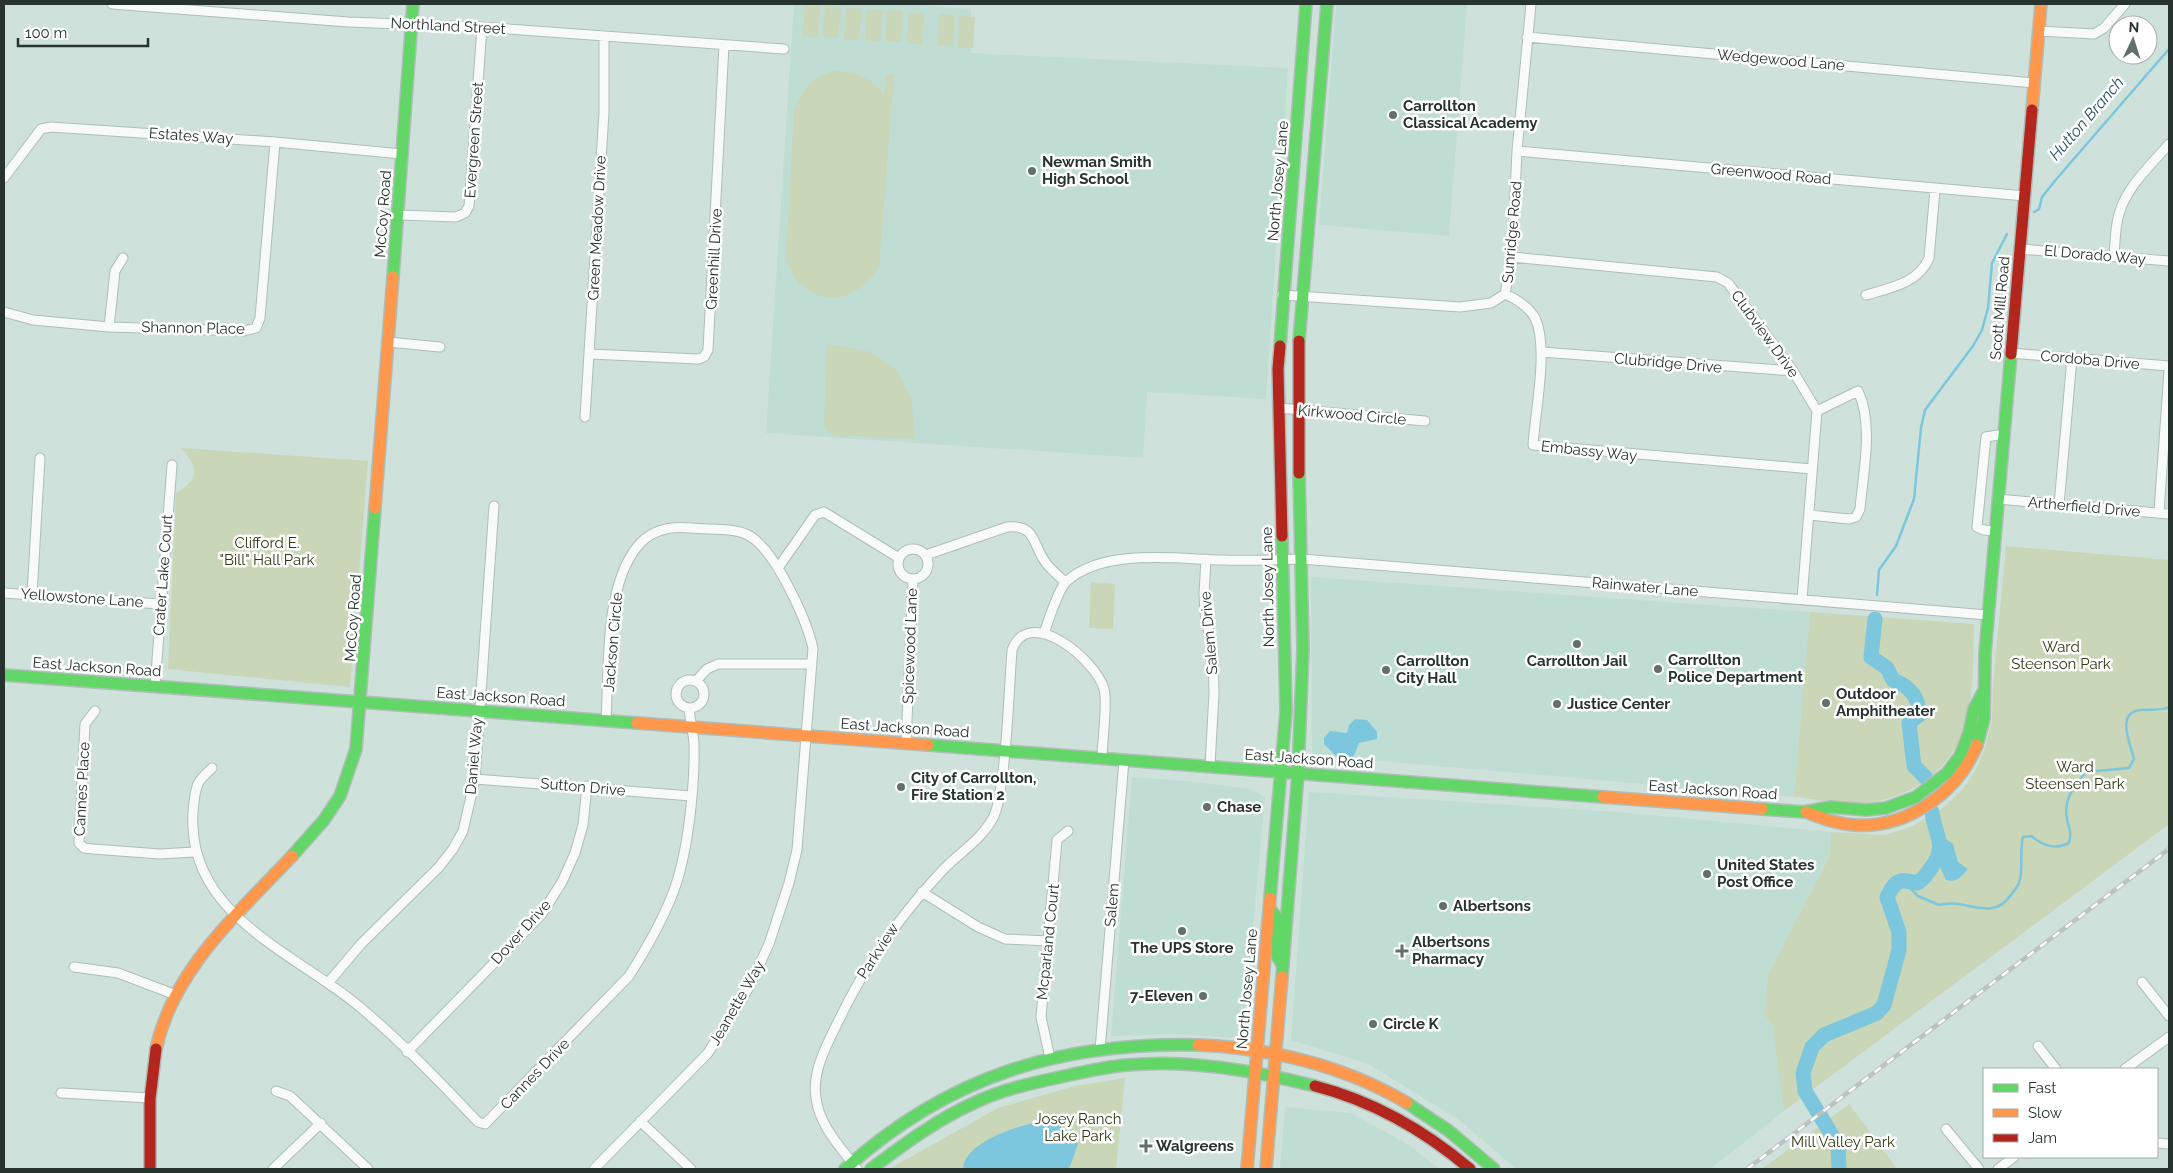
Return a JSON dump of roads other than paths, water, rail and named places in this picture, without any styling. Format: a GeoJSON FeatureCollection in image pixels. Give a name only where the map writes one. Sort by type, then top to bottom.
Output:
{"type":"FeatureCollection","features":[{"type":"Feature","properties":{"kind":"street","name":"Northland Street"},"geometry":{"type":"LineString","coordinates":[[112,4],[348,22],[482,27],[784,49]]}},
{"type":"Feature","properties":{"kind":"street","name":"McCoy Road"},"geometry":{"type":"LineString","coordinates":[[150,1169],[149,1098],[161,1030],[176,995],[206,949],[324,821],[341,795],[358,742],[413,4]]}},
{"type":"Feature","properties":{"kind":"street","name":"North Josey Lane"},"geometry":{"type":"LineString","coordinates":[[1247,1169],[1254,1072],[1275,859],[1286,711],[1278,369],[1282,295],[1306,4]]}},
{"type":"Feature","properties":{"kind":"street"},"geometry":{"type":"LineString","coordinates":[[1266,1169],[1289,909],[1298,773],[1303,650],[1297,410],[1301,296],[1327,4]]}},
{"type":"Feature","properties":{"kind":"street","name":"Sunridge Road"},"geometry":{"type":"LineString","coordinates":[[1282,295],[1460,307],[1491,303],[1505,294],[1512,257],[1518,151],[1531,4]]}},
{"type":"Feature","properties":{"kind":"street","name":"Scott Mill Road"},"geometry":{"type":"LineString","coordinates":[[1988,615],[2041,4]]}},
{"type":"Feature","properties":{"kind":"street"},"geometry":{"type":"LineString","coordinates":[[2039,32],[2094,34],[2104,28],[2125,4]]}},
{"type":"Feature","properties":{"kind":"street","name":"Evergreen Street"},"geometry":{"type":"LineString","coordinates":[[398,215],[456,217],[465,213],[469,206],[482,27]]}},
{"type":"Feature","properties":{"kind":"street","name":"Green Meadow Drive"},"geometry":{"type":"LineString","coordinates":[[585,417],[604,112],[604,37]]}},
{"type":"Feature","properties":{"kind":"street","name":"Wedgewood Lane"},"geometry":{"type":"LineString","coordinates":[[1527,37],[2034,82]]}},
{"type":"Feature","properties":{"kind":"street","name":"Greenhill Drive"},"geometry":{"type":"LineString","coordinates":[[590,354],[698,360],[704,357],[708,350],[724,45]]}},
{"type":"Feature","properties":{"kind":"street","name":"Estates Way"},"geometry":{"type":"LineString","coordinates":[[4,178],[7,164],[41,129],[51,127],[275,142],[402,154]]}},
{"type":"Feature","properties":{"kind":"street","name":"Shannon Place"},"geometry":{"type":"LineString","coordinates":[[4,312],[33,320],[109,327],[244,331],[256,328],[260,318],[275,142]]}},
{"type":"Feature","properties":{"kind":"street"},"geometry":{"type":"LineString","coordinates":[[2114,257],[2118,215],[2123,202],[2131,189],[2169,144]]}},
{"type":"Feature","properties":{"kind":"street","name":"Greenwood Road"},"geometry":{"type":"LineString","coordinates":[[1518,151],[1935,190],[2025,196]]}},
{"type":"Feature","properties":{"kind":"street"},"geometry":{"type":"LineString","coordinates":[[1866,295],[1912,279],[1925,268],[1929,258],[1935,190]]}},
{"type":"Feature","properties":{"kind":"street","name":"El Dorado Way"},"geometry":{"type":"LineString","coordinates":[[2020,249],[2169,261]]}},
{"type":"Feature","properties":{"kind":"street","name":"Clubview Drive"},"geometry":{"type":"LineString","coordinates":[[1512,257],[1717,277],[1728,283],[1793,372],[1817,411]]}},
{"type":"Feature","properties":{"kind":"street"},"geometry":{"type":"LineString","coordinates":[[109,327],[115,271],[123,258]]}},
{"type":"Feature","properties":{"kind":"street","name":"Embassy Way"},"geometry":{"type":"LineString","coordinates":[[1505,294],[1525,306],[1534,316],[1540,334],[1542,352],[1533,445],[1812,469]]}},
{"type":"Feature","properties":{"kind":"street"},"geometry":{"type":"LineString","coordinates":[[388,342],[440,347]]}},
{"type":"Feature","properties":{"kind":"street","name":"Clubridge Drive"},"geometry":{"type":"LineString","coordinates":[[1542,352],[1793,372]]}},
{"type":"Feature","properties":{"kind":"street","name":"Cordoba Drive"},"geometry":{"type":"LineString","coordinates":[[2011,353],[2169,366]]}},
{"type":"Feature","properties":{"kind":"street"},"geometry":{"type":"LineString","coordinates":[[2059,506],[2072,358]]}},
{"type":"Feature","properties":{"kind":"street"},"geometry":{"type":"LineString","coordinates":[[2159,512],[2169,371]]}},
{"type":"Feature","properties":{"kind":"street"},"geometry":{"type":"LineString","coordinates":[[1802,600],[1817,411],[1858,391],[1867,415],[1860,509],[1856,517],[1849,519],[1809,515]]}},
{"type":"Feature","properties":{"kind":"street","name":"Kirkwood Circle"},"geometry":{"type":"LineString","coordinates":[[1279,408],[1425,421]]}},
{"type":"Feature","properties":{"kind":"street"},"geometry":{"type":"LineString","coordinates":[[1996,531],[1977,527],[1986,437],[2004,434]]}},
{"type":"Feature","properties":{"kind":"street"},"geometry":{"type":"LineString","coordinates":[[32,595],[40,458]]}},
{"type":"Feature","properties":{"kind":"street","name":"Crater Lake Court"},"geometry":{"type":"LineString","coordinates":[[155,686],[172,465]]}},
{"type":"Feature","properties":{"kind":"street","name":"Artherfield Drive"},"geometry":{"type":"LineString","coordinates":[[1998,499],[2059,506],[2169,514]]}},
{"type":"Feature","properties":{"kind":"street","name":"Daniel Way"},"geometry":{"type":"LineString","coordinates":[[328,983],[362,944],[439,867],[453,849],[468,814],[475,779],[478,711],[494,506]]}},
{"type":"Feature","properties":{"kind":"street"},"geometry":{"type":"LineString","coordinates":[[778,568],[815,515],[824,512],[899,558],[905,551],[914,549],[926,555],[1007,527],[1018,526],[1029,531],[1045,562],[1065,582],[1044,633],[1084,658],[1094,669],[1105,691],[1102,758]]}},
{"type":"Feature","properties":{"kind":"street","name":"Jackson Circle"},"geometry":{"type":"LineString","coordinates":[[606,720],[613,610],[618,581],[637,546],[653,534],[674,527],[741,532],[758,543],[778,568],[809,630],[813,648],[807,736]]}},
{"type":"Feature","properties":{"kind":"street","name":"Spicewood Lane"},"geometry":{"type":"LineString","coordinates":[[899,558],[900,573],[913,580],[922,577],[928,569],[926,555]]}},
{"type":"Feature","properties":{"kind":"street","name":"Rainwater Lane"},"geometry":{"type":"LineString","coordinates":[[1065,582],[1088,566],[1106,562],[1148,558],[1302,559],[1988,615]]}},
{"type":"Feature","properties":{"kind":"street","name":"Salem Drive"},"geometry":{"type":"LineString","coordinates":[[1206,559],[1205,613],[1213,660],[1210,766]]}},
{"type":"Feature","properties":{"kind":"street","name":"Spicewood Lane"},"geometry":{"type":"LineString","coordinates":[[906,743],[913,580]]}},
{"type":"Feature","properties":{"kind":"street","name":"Yellowstone Lane"},"geometry":{"type":"LineString","coordinates":[[4,593],[160,604]]}},
{"type":"Feature","properties":{"kind":"street","name":"East Jackson Road"},"geometry":{"type":"LineString","coordinates":[[4,675],[1804,812],[1831,807],[1866,810],[1886,808],[1916,796],[1947,772],[1960,756],[1969,733],[1974,709],[1983,692],[1988,615]]}},
{"type":"Feature","properties":{"kind":"street","name":"Parkview"},"geometry":{"type":"LineString","coordinates":[[851,1167],[824,1124],[816,1100],[814,1082],[824,1052],[853,989],[879,947],[922,892],[983,832],[994,816],[1000,795],[1005,751],[1012,650],[1021,636],[1030,632],[1044,633]]}},
{"type":"Feature","properties":{"kind":"street"},"geometry":{"type":"LineString","coordinates":[[696,681],[703,688],[704,698],[698,706],[689,709],[680,705],[675,693],[683,682],[696,681],[707,669],[718,664],[737,662],[812,664]]}},
{"type":"Feature","properties":{"kind":"street","name":"Cannes Drive"},"geometry":{"type":"LineString","coordinates":[[212,768],[198,783],[192,818],[195,852],[208,883],[235,917],[355,1003],[408,1052],[478,1122],[485,1124],[492,1119],[629,976],[644,952],[672,898],[682,861],[691,796],[694,741],[690,727],[689,709]]}},
{"type":"Feature","properties":{"kind":"street","name":"Cannes Place"},"geometry":{"type":"LineString","coordinates":[[95,711],[85,724],[78,843],[84,848],[101,850],[160,854],[195,852]]}},
{"type":"Feature","properties":{"kind":"street","name":"Jeanette Way"},"geometry":{"type":"LineString","coordinates":[[594,1169],[708,1053],[748,989],[770,944],[797,850],[807,736]]}},
{"type":"Feature","properties":{"kind":"street","name":"Salem"},"geometry":{"type":"LineString","coordinates":[[1100,1050],[1124,760]]}},
{"type":"Feature","properties":{"kind":"street","name":"Sutton Drive"},"geometry":{"type":"LineString","coordinates":[[475,779],[587,786],[691,796]]}},
{"type":"Feature","properties":{"kind":"street","name":"Dover Drive"},"geometry":{"type":"LineString","coordinates":[[408,1052],[541,915],[562,882],[575,853],[583,825],[587,786]]}},
{"type":"Feature","properties":{"kind":"street","name":"Mcparland Court"},"geometry":{"type":"LineString","coordinates":[[1050,1058],[1041,1017],[1057,840],[1068,831]]}},
{"type":"Feature","properties":{"kind":"street"},"geometry":{"type":"LineString","coordinates":[[1275,859],[1280,865],[1279,896],[1282,904],[1289,909]]}},
{"type":"Feature","properties":{"kind":"street"},"geometry":{"type":"LineString","coordinates":[[922,892],[978,927],[1005,939],[1049,941]]}},
{"type":"Feature","properties":{"kind":"street"},"geometry":{"type":"LineString","coordinates":[[1270,909],[1278,919],[1276,956],[1284,968]]}},
{"type":"Feature","properties":{"kind":"street"},"geometry":{"type":"LineString","coordinates":[[74,967],[118,973],[176,995]]}},
{"type":"Feature","properties":{"kind":"street"},"geometry":{"type":"LineString","coordinates":[[2142,982],[2169,1016]]}},
{"type":"Feature","properties":{"kind":"street"},"geometry":{"type":"LineString","coordinates":[[2127,1068],[2169,1037]]}},
{"type":"Feature","properties":{"kind":"street"},"geometry":{"type":"LineString","coordinates":[[851,1167],[906,1121],[965,1089],[1015,1067],[1050,1058],[1100,1050],[1178,1044],[1220,1046],[1277,1054],[1363,1080],[1405,1102],[1443,1127],[1494,1169]]}},
{"type":"Feature","properties":{"kind":"street"},"geometry":{"type":"LineString","coordinates":[[2038,1046],[2055,1068]]}},
{"type":"Feature","properties":{"kind":"street"},"geometry":{"type":"LineString","coordinates":[[1100,1050],[1102,1068]]}},
{"type":"Feature","properties":{"kind":"street"},"geometry":{"type":"LineString","coordinates":[[872,1169],[894,1151],[939,1121],[974,1103],[1015,1086],[1102,1068],[1168,1063],[1254,1072],[1334,1090],[1377,1107],[1414,1126],[1470,1169]]}},
{"type":"Feature","properties":{"kind":"street"},"geometry":{"type":"LineString","coordinates":[[276,1091],[290,1096],[368,1169]]}},
{"type":"Feature","properties":{"kind":"street"},"geometry":{"type":"LineString","coordinates":[[61,1093],[149,1098]]}},
{"type":"Feature","properties":{"kind":"street"},"geometry":{"type":"LineString","coordinates":[[640,1121],[691,1169]]}},
{"type":"Feature","properties":{"kind":"street"},"geometry":{"type":"LineString","coordinates":[[273,1169],[321,1124]]}},
{"type":"Feature","properties":{"kind":"street"},"geometry":{"type":"LineString","coordinates":[[1946,1129],[1979,1169]]}},
{"type":"Feature","properties":{"kind":"street"},"geometry":{"type":"LineString","coordinates":[[1998,1169],[2013,1158]]}},
{"type":"Feature","properties":{"kind":"water"},"geometry":{"type":"Polygon","coordinates":[[[1355,719],[1367,720],[1377,732],[1377,739],[1359,743],[1353,758],[1337,757],[1324,744],[1324,738],[1330,731],[1347,733],[1349,725],[1355,719]]]}},
{"type":"Feature","properties":{"kind":"water"},"geometry":{"type":"Polygon","coordinates":[[[1933,827],[1941,827],[1945,838],[1953,844],[1958,862],[1968,869],[1956,880],[1946,880],[1940,867],[1935,869],[1931,875],[1926,872],[1938,853],[1933,827]]]}},
{"type":"Feature","properties":{"kind":"water"},"geometry":{"type":"Polygon","coordinates":[[[1038,1122],[1062,1126],[1078,1144],[1069,1169],[963,1169],[966,1159],[972,1151],[993,1137],[1038,1122]]]}},
{"type":"Feature","properties":{"kind":"waterway","name":"Hutton Branch"},"geometry":{"type":"LineString","coordinates":[[2034,212],[2039,209],[2042,197],[2059,176],[2169,49]]}},
{"type":"Feature","properties":{"kind":"waterway","name":"Hutton Branch"},"geometry":{"type":"LineString","coordinates":[[1877,595],[1879,570],[1896,546],[1914,499],[1921,428],[1925,410],[1973,346],[1982,330],[1988,308],[1992,263],[2007,234]]}},
{"type":"Feature","properties":{"kind":"waterway","name":"Hutton Branch"},"geometry":{"type":"LineString","coordinates":[[1875,619],[1871,657],[1887,668],[1893,680],[1909,689],[1918,703],[1919,715],[1909,723],[1914,766],[1926,778]]}},
{"type":"Feature","properties":{"kind":"waterway"},"geometry":{"type":"LineString","coordinates":[[1902,880],[1918,896],[1939,905],[1948,903],[1986,909],[2003,904],[2019,883],[2023,837],[2031,836],[2049,846],[2069,843],[2070,833],[2066,812],[2068,799],[2077,783],[2086,772],[2129,768],[2134,759],[2126,729],[2129,716],[2134,712],[2142,710],[2169,707]]}},
{"type":"Feature","properties":{"kind":"waterway","name":"Hutton Branch"},"geometry":{"type":"LineString","coordinates":[[1839,1169],[1838,1145],[1805,1091],[1803,1073],[1812,1047],[1824,1035],[1877,1013],[1884,1005],[1899,950],[1899,932],[1887,897],[1893,887],[1899,882],[1918,883],[1936,860],[1940,847],[1932,812]]}},
{"type":"Feature","properties":{"kind":"railway"},"geometry":{"type":"LineString","coordinates":[[1747,1169],[2169,849]]}},
{"type":"Feature","properties":{"kind":"place","name":"Carrollton Classical Academy"},"geometry":{"type":"Point","coordinates":[1393,115]}},
{"type":"Feature","properties":{"kind":"place","name":"Newman Smith High School"},"geometry":{"type":"Point","coordinates":[1032,171]}},
{"type":"Feature","properties":{"kind":"place","name":"Carrollton Jail"},"geometry":{"type":"Point","coordinates":[1577,644]}},
{"type":"Feature","properties":{"kind":"place","name":"Carrollton Police Department"},"geometry":{"type":"Point","coordinates":[1658,669]}},
{"type":"Feature","properties":{"kind":"place","name":"Carrollton City Hall"},"geometry":{"type":"Point","coordinates":[1386,670]}},
{"type":"Feature","properties":{"kind":"place","name":"Outdoor Amphitheater"},"geometry":{"type":"Point","coordinates":[1826,703]}},
{"type":"Feature","properties":{"kind":"place","name":"Justice Center"},"geometry":{"type":"Point","coordinates":[1557,704]}},
{"type":"Feature","properties":{"kind":"place","name":"City of Carrollton, Fire Station 2"},"geometry":{"type":"Point","coordinates":[901,787]}},
{"type":"Feature","properties":{"kind":"place","name":"Chase"},"geometry":{"type":"Point","coordinates":[1207,807]}},
{"type":"Feature","properties":{"kind":"place","name":"United States Post Office"},"geometry":{"type":"Point","coordinates":[1707,874]}},
{"type":"Feature","properties":{"kind":"place","name":"Albertsons"},"geometry":{"type":"Point","coordinates":[1443,906]}},
{"type":"Feature","properties":{"kind":"place","name":"The UPS Store"},"geometry":{"type":"Point","coordinates":[1182,931]}},
{"type":"Feature","properties":{"kind":"place","name":"Albertsons Pharmacy"},"geometry":{"type":"Point","coordinates":[1402,951]}},
{"type":"Feature","properties":{"kind":"place","name":"7-Eleven"},"geometry":{"type":"Point","coordinates":[1203,996]}},
{"type":"Feature","properties":{"kind":"place","name":"Circle K"},"geometry":{"type":"Point","coordinates":[1373,1024]}},
{"type":"Feature","properties":{"kind":"place","name":"Walgreens"},"geometry":{"type":"Point","coordinates":[1146,1146]}},
{"type":"Feature","properties":{"kind":"park label","name":"Clifford E. \"Bill\" Hall Park"},"geometry":{"type":"Point","coordinates":[267,552]}},
{"type":"Feature","properties":{"kind":"park label","name":"Ward Steenson Park"},"geometry":{"type":"Point","coordinates":[2061,656]}},
{"type":"Feature","properties":{"kind":"park label","name":"Ward Steensen Park"},"geometry":{"type":"Point","coordinates":[2075,776]}},
{"type":"Feature","properties":{"kind":"park label","name":"Josey Ranch Lake Park"},"geometry":{"type":"Point","coordinates":[1078,1128]}},
{"type":"Feature","properties":{"kind":"park label","name":"Mill Valley Park"},"geometry":{"type":"Point","coordinates":[1843,1142]}}]}
